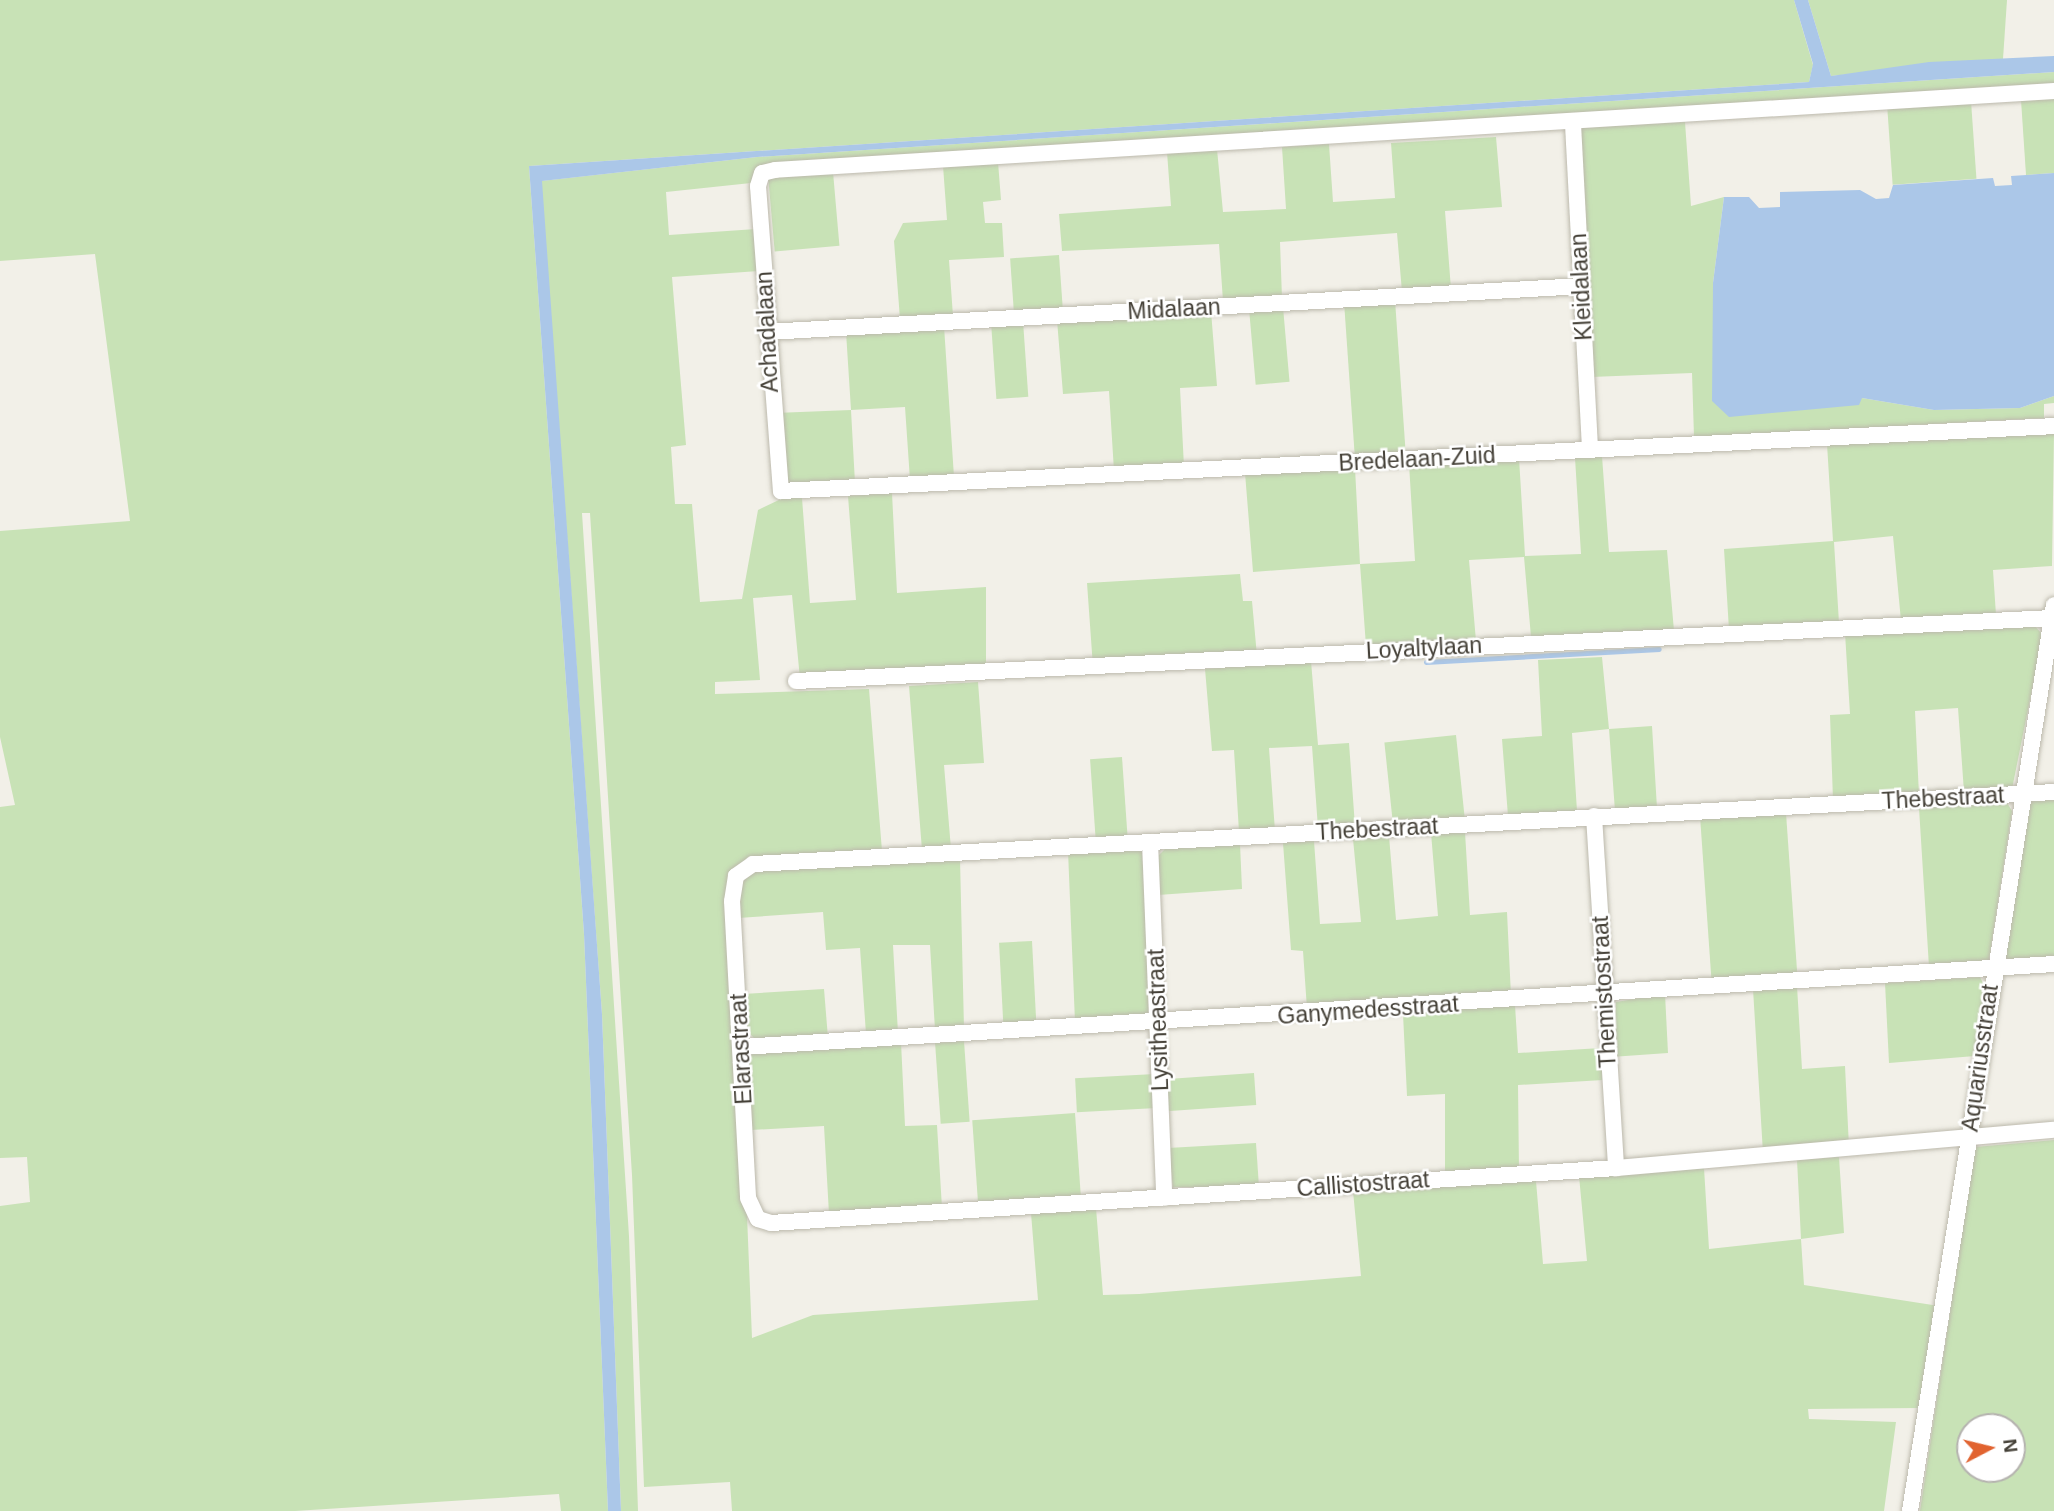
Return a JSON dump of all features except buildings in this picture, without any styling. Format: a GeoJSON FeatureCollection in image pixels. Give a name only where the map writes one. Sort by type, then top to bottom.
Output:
{"type":"FeatureCollection","features":[{"type":"Feature","properties":{"kind":"street"},"geometry":{"type":"LineString","coordinates":[[1573,124],[2054,91]]}},
{"type":"Feature","properties":{"kind":"street","name":"Achadalaan"},"geometry":{"type":"LineString","coordinates":[[781,491],[767,332],[762,173],[1573,124]]}},
{"type":"Feature","properties":{"kind":"street","name":"Kleidalaan"},"geometry":{"type":"LineString","coordinates":[[1573,124],[1590,450]]}},
{"type":"Feature","properties":{"kind":"street","name":"Midalaan"},"geometry":{"type":"LineString","coordinates":[[767,332],[1581,286]]}},
{"type":"Feature","properties":{"kind":"street","name":"Bredelaan-Zuid"},"geometry":{"type":"LineString","coordinates":[[781,491],[2054,426]]}},
{"type":"Feature","properties":{"kind":"street","name":"Loyaltylaan"},"geometry":{"type":"LineString","coordinates":[[796,681],[2053,613]]}},
{"type":"Feature","properties":{"kind":"street","name":"Aquariusstraat"},"geometry":{"type":"LineString","coordinates":[[1910,1511],[1993,969],[2053,613]]}},
{"type":"Feature","properties":{"kind":"street","name":"Thebestraat"},"geometry":{"type":"LineString","coordinates":[[736,876],[753,864],[2054,792]]}},
{"type":"Feature","properties":{"kind":"street","name":"Themistostraat"},"geometry":{"type":"LineString","coordinates":[[1594,816],[1616,1168]]}},
{"type":"Feature","properties":{"kind":"street","name":"Lysitheastraat"},"geometry":{"type":"LineString","coordinates":[[1150,842],[1164,1198]]}},
{"type":"Feature","properties":{"kind":"street","name":"Elarastraat"},"geometry":{"type":"LineString","coordinates":[[736,876],[748,1198],[758,1219]]}},
{"type":"Feature","properties":{"kind":"street","name":"Ganymedesstraat"},"geometry":{"type":"LineString","coordinates":[[743,1047],[1159,1023],[2054,964]]}},
{"type":"Feature","properties":{"kind":"street","name":"Callistostraat"},"geometry":{"type":"LineString","coordinates":[[758,1219],[1164,1198],[1616,1168],[2054,1130]]}},
{"type":"Feature","properties":{"kind":"green space"},"geometry":{"type":"Polygon","coordinates":[[[0,0],[1794,0],[1813,65],[1809,82],[529,166],[584,934],[608,1511],[561,1511],[559,1494],[295,1511],[0,1511],[0,1206],[30,1202],[27,1157],[0,1158],[0,807],[15,805],[0,737],[0,531],[130,521],[95,254],[0,261],[0,0]]]}},
{"type":"Feature","properties":{"kind":"green space"},"geometry":{"type":"Polygon","coordinates":[[[1808,0],[2007,0],[2003,59],[1831,76],[1808,0]]]}},
{"type":"Feature","properties":{"kind":"green space"},"geometry":{"type":"Polygon","coordinates":[[[2054,72],[2054,85],[755,169],[751,183],[666,192],[669,235],[756,229],[759,271],[672,277],[686,445],[671,447],[675,504],[692,504],[700,602],[742,599],[758,510],[783,498],[802,498],[810,603],[856,600],[848,496],[892,493],[897,593],[986,587],[986,667],[800,679],[792,595],[753,598],[760,680],[715,682],[715,694],[869,689],[882,851],[733,871],[752,1338],[813,1315],[1038,1300],[1031,1213],[1096,1208],[1103,1295],[1361,1276],[1353,1191],[1536,1181],[1543,1264],[1587,1261],[1579,1176],[1704,1168],[1709,1249],[1801,1239],[1804,1285],[1939,1306],[1919,1408],[1808,1409],[1809,1419],[1896,1422],[1884,1511],[732,1511],[730,1482],[644,1487],[632,1175],[590,513],[582,513],[629,1236],[638,1511],[621,1511],[602,1014],[541,181],[757,157],[2054,72]]]}},
{"type":"Feature","properties":{"kind":"green space"},"geometry":{"type":"Polygon","coordinates":[[[2054,98],[2054,173],[2026,175],[2021,100],[2054,98]]]}},
{"type":"Feature","properties":{"kind":"green space"},"geometry":{"type":"Polygon","coordinates":[[[1971,101],[1976,179],[1893,185],[1887,107],[1971,101]]]}},
{"type":"Feature","properties":{"kind":"green space"},"geometry":{"type":"Polygon","coordinates":[[[1685,122],[1691,206],[1724,197],[1713,283],[1862,398],[1934,410],[2020,408],[2054,396],[2054,403],[2044,404],[2044,418],[1694,437],[1692,373],[1591,377],[1578,128],[1685,122]]]}},
{"type":"Feature","properties":{"kind":"green space"},"geometry":{"type":"Polygon","coordinates":[[[1496,137],[1502,207],[1445,211],[1451,289],[1402,292],[1397,233],[1280,242],[1282,298],[1223,301],[1219,244],[1062,251],[1059,214],[1171,206],[1167,152],[1217,149],[1223,212],[1286,209],[1282,147],[1329,144],[1333,202],[1395,198],[1391,143],[1496,137]]]}},
{"type":"Feature","properties":{"kind":"green space"},"geometry":{"type":"Polygon","coordinates":[[[998,162],[1001,200],[983,202],[985,223],[1002,223],[1004,257],[949,260],[953,316],[900,319],[894,241],[903,223],[947,220],[943,166],[998,162]]]}},
{"type":"Feature","properties":{"kind":"green space"},"geometry":{"type":"Polygon","coordinates":[[[833,172],[839,246],[775,251],[768,178],[833,172]]]}},
{"type":"Feature","properties":{"kind":"green space"},"geometry":{"type":"Polygon","coordinates":[[[1059,255],[1063,309],[1014,312],[1010,258],[1059,255]]]}},
{"type":"Feature","properties":{"kind":"green space"},"geometry":{"type":"Polygon","coordinates":[[[1395,300],[1406,454],[1355,457],[1344,304],[1395,300]]]}},
{"type":"Feature","properties":{"kind":"green space"},"geometry":{"type":"Polygon","coordinates":[[[1283,307],[1290,382],[1256,385],[1249,310],[1283,307]]]}},
{"type":"Feature","properties":{"kind":"green space"},"geometry":{"type":"Polygon","coordinates":[[[1211,311],[1217,386],[1180,388],[1184,467],[1114,471],[1109,391],[1063,394],[1057,320],[1211,311]]]}},
{"type":"Feature","properties":{"kind":"green space"},"geometry":{"type":"Polygon","coordinates":[[[1023,321],[1028,397],[996,399],[991,323],[1023,321]]]}},
{"type":"Feature","properties":{"kind":"green space"},"geometry":{"type":"Polygon","coordinates":[[[944,326],[954,477],[910,480],[905,407],[851,410],[846,332],[944,326]]]}},
{"type":"Feature","properties":{"kind":"green space"},"geometry":{"type":"Polygon","coordinates":[[[851,410],[855,483],[789,484],[781,477],[775,413],[851,410]]]}},
{"type":"Feature","properties":{"kind":"green space"},"geometry":{"type":"Polygon","coordinates":[[[2054,432],[2052,566],[1993,570],[1996,615],[1901,621],[1893,536],[1834,542],[1839,623],[1729,630],[1724,549],[1833,541],[1827,444],[2054,432]]]}},
{"type":"Feature","properties":{"kind":"green space"},"geometry":{"type":"Polygon","coordinates":[[[1602,456],[1609,552],[1667,550],[1674,631],[1531,637],[1524,557],[1469,560],[1476,641],[1366,646],[1360,564],[1415,561],[1409,464],[1519,458],[1525,556],[1581,554],[1575,458],[1602,456]]]}},
{"type":"Feature","properties":{"kind":"green space"},"geometry":{"type":"Polygon","coordinates":[[[1355,468],[1360,564],[1253,572],[1245,473],[1355,468]]]}},
{"type":"Feature","properties":{"kind":"green space"},"geometry":{"type":"Polygon","coordinates":[[[1240,574],[1243,601],[1252,601],[1257,656],[1093,667],[1087,583],[1240,574]]]}},
{"type":"Feature","properties":{"kind":"green space"},"geometry":{"type":"Polygon","coordinates":[[[2033,624],[2043,635],[2012,789],[1964,792],[1958,708],[1915,711],[1919,795],[1833,800],[1830,715],[1850,714],[1845,633],[2033,624]]]}},
{"type":"Feature","properties":{"kind":"green space"},"geometry":{"type":"Polygon","coordinates":[[[1602,657],[1609,729],[1572,733],[1577,811],[1508,816],[1502,739],[1542,736],[1538,660],[1602,657]]]}},
{"type":"Feature","properties":{"kind":"green space"},"geometry":{"type":"Polygon","coordinates":[[[1311,661],[1318,745],[1349,743],[1355,826],[1318,828],[1312,746],[1269,748],[1275,831],[1239,832],[1234,750],[1212,751],[1205,669],[1311,661]]]}},
{"type":"Feature","properties":{"kind":"green space"},"geometry":{"type":"Polygon","coordinates":[[[978,682],[984,763],[944,765],[951,849],[922,850],[909,686],[978,682]]]}},
{"type":"Feature","properties":{"kind":"green space"},"geometry":{"type":"Polygon","coordinates":[[[1652,726],[1657,808],[1615,811],[1609,729],[1652,726]]]}},
{"type":"Feature","properties":{"kind":"green space"},"geometry":{"type":"Polygon","coordinates":[[[1456,735],[1465,818],[1393,825],[1384,743],[1456,735]]]}},
{"type":"Feature","properties":{"kind":"green space"},"geometry":{"type":"Polygon","coordinates":[[[1122,757],[1128,837],[1096,839],[1090,759],[1122,757]]]}},
{"type":"Feature","properties":{"kind":"green space"},"geometry":{"type":"Polygon","coordinates":[[[2054,797],[2054,960],[2004,963],[2031,799],[2054,797]]]}},
{"type":"Feature","properties":{"kind":"green space"},"geometry":{"type":"Polygon","coordinates":[[[2006,801],[2012,811],[1989,960],[1929,967],[1919,808],[2006,801]]]}},
{"type":"Feature","properties":{"kind":"green space"},"geometry":{"type":"Polygon","coordinates":[[[1786,813],[1797,977],[1712,983],[1700,819],[1786,813]]]}},
{"type":"Feature","properties":{"kind":"green space"},"geometry":{"type":"Polygon","coordinates":[[[1465,832],[1470,915],[1507,912],[1511,996],[1307,1009],[1303,951],[1291,950],[1283,843],[1314,841],[1320,924],[1361,922],[1353,839],[1389,836],[1396,920],[1438,916],[1431,833],[1465,832]]]}},
{"type":"Feature","properties":{"kind":"green space"},"geometry":{"type":"Polygon","coordinates":[[[1240,844],[1242,889],[1158,895],[1158,856],[1166,848],[1240,844]]]}},
{"type":"Feature","properties":{"kind":"green space"},"geometry":{"type":"Polygon","coordinates":[[[1142,850],[1152,1010],[1148,1019],[1075,1022],[1068,851],[1142,850]]]}},
{"type":"Feature","properties":{"kind":"green space"},"geometry":{"type":"Polygon","coordinates":[[[960,859],[964,1028],[935,1030],[930,945],[893,945],[898,1033],[866,1034],[860,948],[826,950],[823,912],[738,918],[739,882],[755,869],[960,859]]]}},
{"type":"Feature","properties":{"kind":"green space"},"geometry":{"type":"Polygon","coordinates":[[[1032,941],[1036,1025],[1003,1027],[999,943],[1032,941]]]}},
{"type":"Feature","properties":{"kind":"green space"},"geometry":{"type":"Polygon","coordinates":[[[1980,977],[1985,987],[1975,1056],[1889,1063],[1885,983],[1980,977]]]}},
{"type":"Feature","properties":{"kind":"green space"},"geometry":{"type":"Polygon","coordinates":[[[1797,986],[1802,1069],[1845,1066],[1849,1147],[1763,1153],[1753,989],[1797,986]]]}},
{"type":"Feature","properties":{"kind":"green space"},"geometry":{"type":"Polygon","coordinates":[[[824,989],[828,1038],[756,1040],[748,1032],[743,994],[824,989]]]}},
{"type":"Feature","properties":{"kind":"green space"},"geometry":{"type":"Polygon","coordinates":[[[1665,994],[1668,1053],[1611,1057],[1616,1002],[1665,994]]]}},
{"type":"Feature","properties":{"kind":"green space"},"geometry":{"type":"Polygon","coordinates":[[[1515,1005],[1518,1053],[1601,1048],[1603,1080],[1518,1085],[1519,1171],[1445,1176],[1445,1094],[1407,1096],[1403,1014],[1515,1005]]]}},
{"type":"Feature","properties":{"kind":"green space"},"geometry":{"type":"Polygon","coordinates":[[[964,1041],[970,1122],[941,1124],[935,1043],[964,1041]]]}},
{"type":"Feature","properties":{"kind":"green space"},"geometry":{"type":"Polygon","coordinates":[[[901,1042],[905,1126],[937,1125],[942,1208],[829,1214],[824,1126],[751,1130],[747,1062],[754,1052],[901,1042]]]}},
{"type":"Feature","properties":{"kind":"green space"},"geometry":{"type":"Polygon","coordinates":[[[1254,1073],[1256,1105],[1166,1111],[1164,1079],[1254,1073]]]}},
{"type":"Feature","properties":{"kind":"green space"},"geometry":{"type":"Polygon","coordinates":[[[1155,1074],[1157,1108],[1077,1112],[1075,1078],[1155,1074]]]}},
{"type":"Feature","properties":{"kind":"green space"},"geometry":{"type":"Polygon","coordinates":[[[1075,1113],[1081,1197],[978,1204],[972,1120],[1075,1113]]]}},
{"type":"Feature","properties":{"kind":"green space"},"geometry":{"type":"Polygon","coordinates":[[[2054,1140],[2054,1511],[1920,1511],[1975,1147],[2054,1140]]]}},
{"type":"Feature","properties":{"kind":"green space"},"geometry":{"type":"Polygon","coordinates":[[[1256,1143],[1259,1187],[1173,1187],[1168,1148],[1256,1143]]]}},
{"type":"Feature","properties":{"kind":"green space"},"geometry":{"type":"Polygon","coordinates":[[[1839,1157],[1844,1233],[1801,1239],[1797,1160],[1839,1157]]]}},
{"type":"Feature","properties":{"kind":"water"},"geometry":{"type":"Polygon","coordinates":[[[1794,0],[1808,0],[1831,76],[1929,62],[2054,56],[2054,72],[757,157],[542,181],[602,1014],[621,1511],[608,1511],[584,934],[529,166],[1809,82],[1813,64],[1794,0]]]}},
{"type":"Feature","properties":{"kind":"water"},"geometry":{"type":"Polygon","coordinates":[[[2054,173],[2054,396],[2020,408],[1934,410],[1862,398],[1859,405],[1729,417],[1712,401],[1713,283],[1724,197],[1749,197],[1759,208],[1780,207],[1780,192],[1860,190],[1876,199],[1889,198],[1893,185],[1993,178],[1995,186],[2012,185],[2011,176],[2054,173]]]}},
{"type":"Feature","properties":{"kind":"waterway"},"geometry":{"type":"LineString","coordinates":[[1426,662],[1659,649]]}}]}
